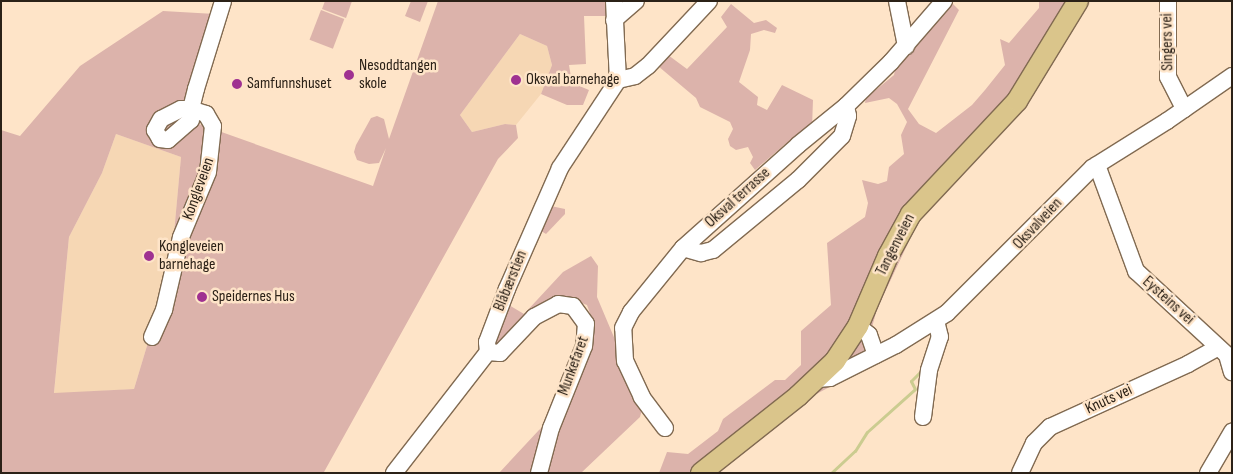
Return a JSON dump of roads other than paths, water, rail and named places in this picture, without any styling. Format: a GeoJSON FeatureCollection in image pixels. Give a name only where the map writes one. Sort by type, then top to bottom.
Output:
{"type":"FeatureCollection","features":[{"type":"Feature","properties":{"kind":"main road","name":"Tangenveien"},"geometry":{"type":"LineString","coordinates":[[701,473],[818,379],[842,352],[858,326],[888,256],[907,220],[941,178],[1016,101],[1078,1]]}},
{"type":"Feature","properties":{"kind":"street","name":"Kongleveien"},"geometry":{"type":"LineString","coordinates":[[152,337],[164,310],[181,237],[208,172],[212,155],[212,121],[206,114],[191,109],[223,1]]}},
{"type":"Feature","properties":{"kind":"street"},"geometry":{"type":"LineString","coordinates":[[614,1],[618,80],[635,76],[648,66],[709,1]]}},
{"type":"Feature","properties":{"kind":"street"},"geometry":{"type":"LineString","coordinates":[[614,20],[636,1]]}},
{"type":"Feature","properties":{"kind":"street"},"geometry":{"type":"LineString","coordinates":[[897,1],[906,46]]}},
{"type":"Feature","properties":{"kind":"street","name":"Oksval terrasse"},"geometry":{"type":"LineString","coordinates":[[665,428],[630,373],[623,348],[624,328],[631,312],[683,248],[798,144],[846,106],[906,46],[944,1]]}},
{"type":"Feature","properties":{"kind":"street","name":"Singers vei"},"geometry":{"type":"LineString","coordinates":[[1168,1],[1168,77],[1184,109]]}},
{"type":"Feature","properties":{"kind":"street","name":"Oksvalveien"},"geometry":{"type":"LineString","coordinates":[[818,379],[830,378],[936,322],[984,280],[1097,165],[1232,76]]}},
{"type":"Feature","properties":{"kind":"street","name":"Blåbærstien"},"geometry":{"type":"LineString","coordinates":[[394,473],[488,352],[487,342],[507,289],[560,168],[618,80]]}},
{"type":"Feature","properties":{"kind":"street"},"geometry":{"type":"LineString","coordinates":[[683,248],[701,253],[713,250],[798,180],[842,136],[848,116],[846,106]]}},
{"type":"Feature","properties":{"kind":"street","name":"Eysteins vei"},"geometry":{"type":"LineString","coordinates":[[1097,165],[1136,271],[1225,352]]}},
{"type":"Feature","properties":{"kind":"street","name":"Munkefaret"},"geometry":{"type":"LineString","coordinates":[[488,352],[500,353],[534,317],[558,304],[573,306],[586,324],[584,346],[550,428],[539,473]]}},
{"type":"Feature","properties":{"kind":"street"},"geometry":{"type":"LineString","coordinates":[[923,417],[929,370],[940,337],[936,322]]}},
{"type":"Feature","properties":{"kind":"street"},"geometry":{"type":"LineString","coordinates":[[858,326],[868,335],[876,355]]}},
{"type":"Feature","properties":{"kind":"street"},"geometry":{"type":"LineString","coordinates":[[1225,352],[1232,372]]}},
{"type":"Feature","properties":{"kind":"street","name":"Knuts vei"},"geometry":{"type":"LineString","coordinates":[[1020,473],[1034,443],[1050,427],[1188,364],[1225,352]]}},
{"type":"Feature","properties":{"kind":"street"},"geometry":{"type":"LineString","coordinates":[[1208,473],[1232,432]]}},
{"type":"Feature","properties":{"kind":"waterway"},"geometry":{"type":"LineString","coordinates":[[831,473],[855,451],[867,432],[915,389],[911,381],[921,371]]}},
{"type":"Feature","properties":{"kind":"place","name":"Nesoddtangen skole"},"geometry":{"type":"Point","coordinates":[349,75]}},
{"type":"Feature","properties":{"kind":"place","name":"Oksval barnehage"},"geometry":{"type":"Point","coordinates":[516,80]}},
{"type":"Feature","properties":{"kind":"place","name":"Samfunnshuset"},"geometry":{"type":"Point","coordinates":[237,84]}},
{"type":"Feature","properties":{"kind":"place","name":"Kongleveien barnehage"},"geometry":{"type":"Point","coordinates":[149,256]}},
{"type":"Feature","properties":{"kind":"place","name":"Speidernes Hus"},"geometry":{"type":"Point","coordinates":[202,297]}}]}
